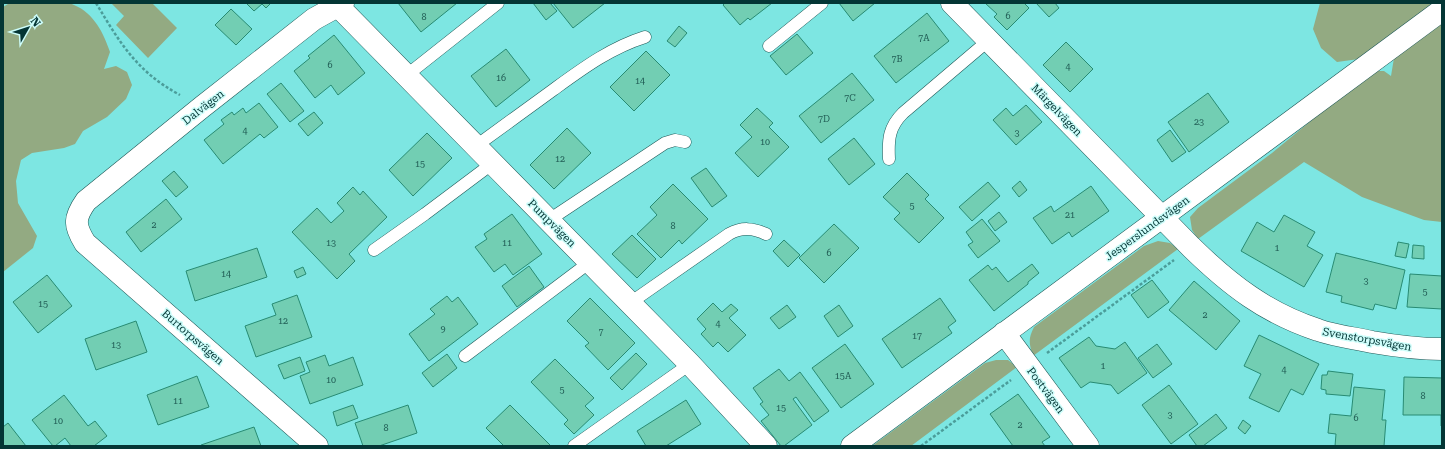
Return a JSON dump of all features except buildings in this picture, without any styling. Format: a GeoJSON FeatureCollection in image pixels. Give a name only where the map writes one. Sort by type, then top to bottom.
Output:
{"type":"FeatureCollection","features":[{"type":"Feature","properties":{"kind":"street","name":"Märgelvägen"},"geometry":{"type":"LineString","coordinates":[[952,3],[1162,218]]}},
{"type":"Feature","properties":{"kind":"street","name":"Dalvägen"},"geometry":{"type":"LineString","coordinates":[[76,224],[78,212],[86,201],[314,19],[339,4]]}},
{"type":"Feature","properties":{"kind":"street","name":"Pumpvägen"},"geometry":{"type":"LineString","coordinates":[[339,4],[690,364],[766,446]]}},
{"type":"Feature","properties":{"kind":"street","name":"Jesperslundsvägen"},"geometry":{"type":"LineString","coordinates":[[852,446],[1442,10]]}},
{"type":"Feature","properties":{"kind":"street","name":"Svenstorpsvägen"},"geometry":{"type":"LineString","coordinates":[[1162,218],[1217,273],[1249,297],[1283,316],[1319,330],[1355,339],[1393,345],[1442,349]]}},
{"type":"Feature","properties":{"kind":"street","name":"Burtorpsvägen"},"geometry":{"type":"LineString","coordinates":[[76,224],[85,243],[317,446]]}},
{"type":"Feature","properties":{"kind":"street","name":"Postvägen"},"geometry":{"type":"LineString","coordinates":[[1004,333],[1088,446]]}},
{"type":"Feature","properties":{"kind":"lane"},"geometry":{"type":"LineString","coordinates":[[407,75],[498,3]]}},
{"type":"Feature","properties":{"kind":"lane"},"geometry":{"type":"LineString","coordinates":[[769,46],[822,3]]}},
{"type":"Feature","properties":{"kind":"lane"},"geometry":{"type":"LineString","coordinates":[[476,146],[588,65],[617,48],[645,37]]}},
{"type":"Feature","properties":{"kind":"lane"},"geometry":{"type":"LineString","coordinates":[[889,159],[889,137],[896,120],[903,112],[989,40]]}},
{"type":"Feature","properties":{"kind":"lane"},"geometry":{"type":"LineString","coordinates":[[549,220],[665,143],[675,140],[685,142]]}},
{"type":"Feature","properties":{"kind":"lane"},"geometry":{"type":"LineString","coordinates":[[374,250],[493,163]]}},
{"type":"Feature","properties":{"kind":"lane"},"geometry":{"type":"LineString","coordinates":[[630,302],[737,230],[757,230],[766,234]]}},
{"type":"Feature","properties":{"kind":"lane"},"geometry":{"type":"LineString","coordinates":[[465,356],[590,262]]}},
{"type":"Feature","properties":{"kind":"lane"},"geometry":{"type":"LineString","coordinates":[[574,446],[690,364]]}},
{"type":"Feature","properties":{"kind":"path"},"geometry":{"type":"LineString","coordinates":[[96,3],[118,39],[141,68],[165,87],[202,107]]}},
{"type":"Feature","properties":{"kind":"path"},"geometry":{"type":"LineString","coordinates":[[921,446],[1028,366],[1191,248]]}},
{"type":"Feature","properties":{"kind":"green space"},"geometry":{"type":"Polygon","coordinates":[[[69,3],[87,13],[101,31],[108,45],[110,52],[104,69],[116,66],[127,72],[132,85],[126,99],[107,117],[83,131],[75,144],[64,148],[32,153],[21,160],[16,181],[18,203],[37,236],[33,248],[3,272],[3,7],[8,4],[69,3]]]}},
{"type":"Feature","properties":{"kind":"green space"},"geometry":{"type":"Polygon","coordinates":[[[111,3],[152,3],[177,28],[148,58],[116,25],[124,16],[111,3]]]}},
{"type":"Feature","properties":{"kind":"green space"},"geometry":{"type":"Polygon","coordinates":[[[1320,3],[1434,3],[1359,59],[1337,62],[1321,48],[1313,29],[1320,3]]]}},
{"type":"Feature","properties":{"kind":"green space"},"geometry":{"type":"Polygon","coordinates":[[[1442,20],[1442,222],[1424,220],[1362,197],[1304,162],[1198,239],[1192,230],[1190,217],[1198,208],[1272,153],[1371,71],[1384,71],[1391,76],[1394,58],[1442,20]]]}},
{"type":"Feature","properties":{"kind":"green space"},"geometry":{"type":"Polygon","coordinates":[[[1158,241],[1170,243],[1178,249],[1033,356],[1030,341],[1034,327],[1144,246],[1158,241]]]}},
{"type":"Feature","properties":{"kind":"green space"},"geometry":{"type":"Polygon","coordinates":[[[996,360],[1008,360],[1017,367],[911,446],[872,446],[985,363],[996,360]]]}}]}
